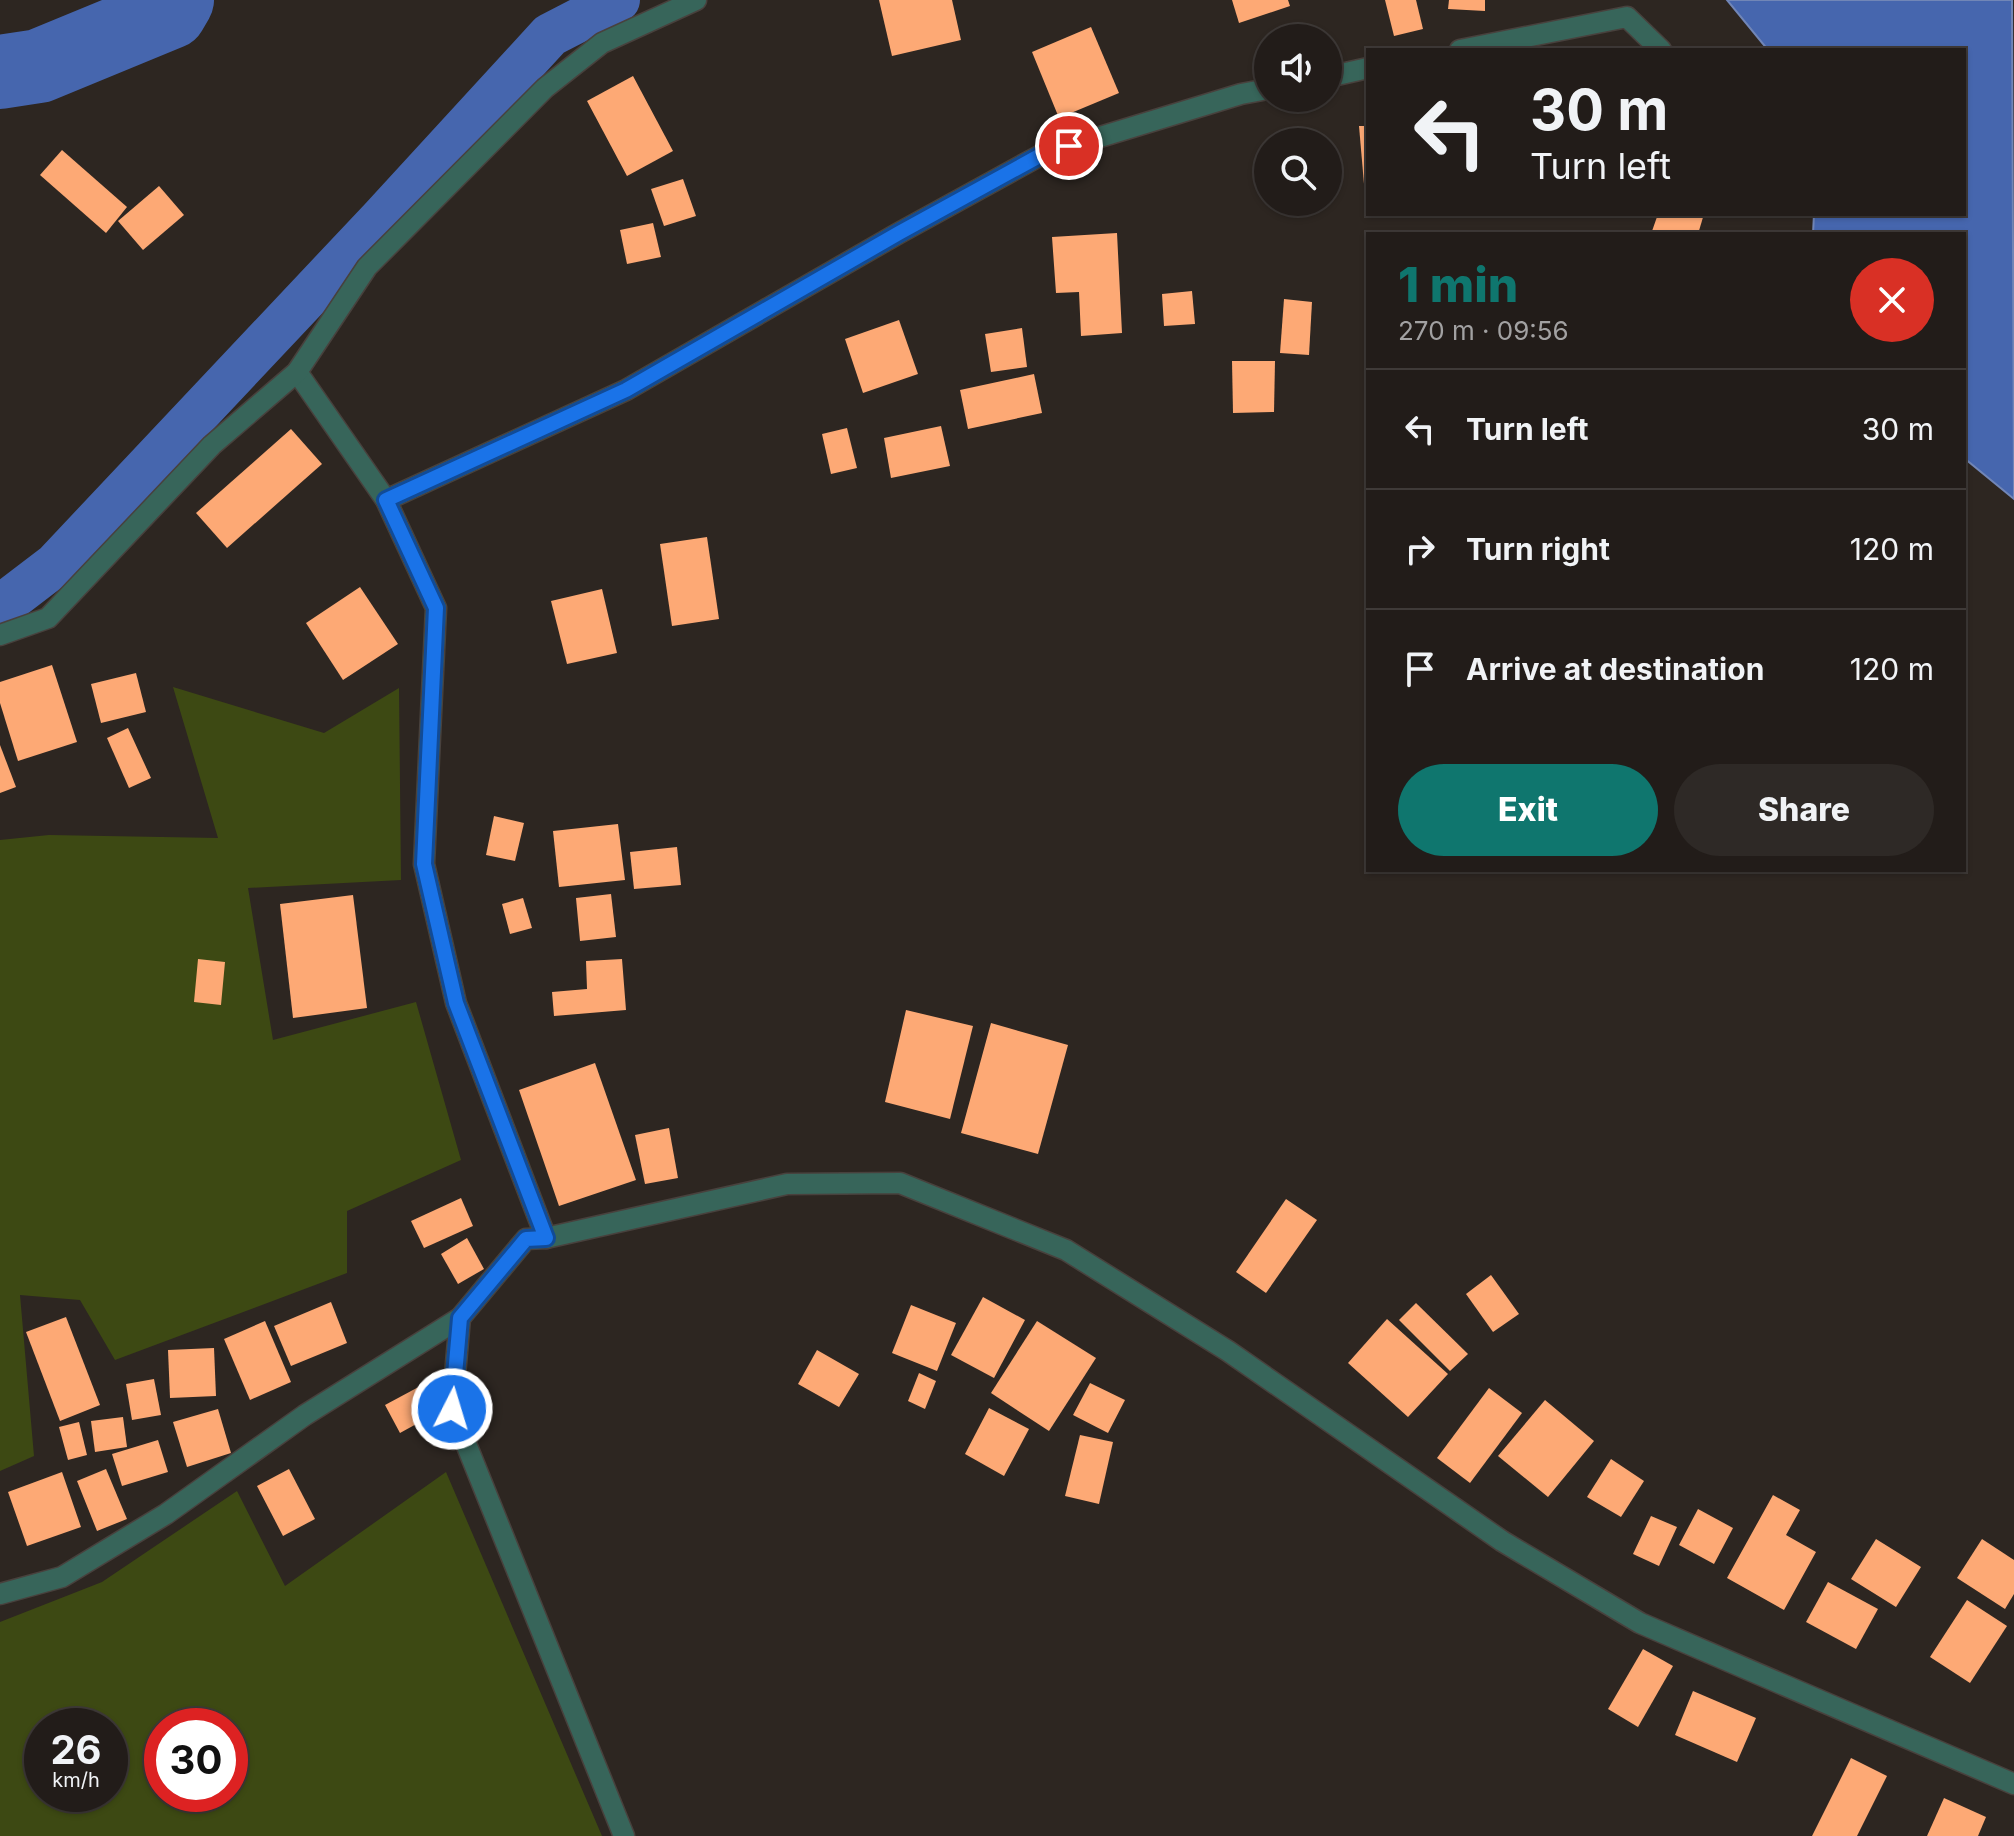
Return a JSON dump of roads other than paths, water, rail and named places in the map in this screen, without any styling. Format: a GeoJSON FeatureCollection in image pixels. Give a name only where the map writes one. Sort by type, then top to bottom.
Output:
{"type":"FeatureCollection","features":[{"type":"Feature","properties":{"kind":"street"},"geometry":{"type":"LineString","coordinates":[[0,635],[48,618],[212,445],[297,372],[367,267],[545,88],[602,43],[696,0]]}},
{"type":"Feature","properties":{"kind":"street"},"geometry":{"type":"LineString","coordinates":[[1470,48],[1627,17],[1659,48]]}},
{"type":"Feature","properties":{"kind":"street"},"geometry":{"type":"LineString","coordinates":[[1342,74],[1366,68]]}},
{"type":"Feature","properties":{"kind":"street"},"geometry":{"type":"LineString","coordinates":[[386,500],[626,390],[1041,155],[1254,92]]}},
{"type":"Feature","properties":{"kind":"street"},"geometry":{"type":"LineString","coordinates":[[297,372],[386,500],[436,608],[424,864],[456,1003],[546,1238]]}},
{"type":"Feature","properties":{"kind":"street"},"geometry":{"type":"LineString","coordinates":[[0,1594],[62,1577],[166,1514],[305,1415],[460,1318],[526,1239],[546,1238],[787,1184],[900,1183],[1066,1250],[1228,1351],[1502,1541],[1640,1623],[2014,1784]]}},
{"type":"Feature","properties":{"kind":"street"},"geometry":{"type":"LineString","coordinates":[[460,1318],[452,1409],[624,1836]]}},
{"type":"Feature","properties":{"kind":"water"},"geometry":{"type":"Polygon","coordinates":[[[1727,0],[2012,0],[2014,499],[1966,460],[1966,232],[1813,232],[1814,216],[1966,216],[1966,48],[1766,48],[1727,0]]]}},
{"type":"Feature","properties":{"kind":"waterway"},"geometry":{"type":"LineString","coordinates":[[0,72],[39,66],[170,12],[177,0]]}},
{"type":"Feature","properties":{"kind":"waterway"},"geometry":{"type":"LineString","coordinates":[[0,607],[55,565],[550,35],[618,0]]}}]}
